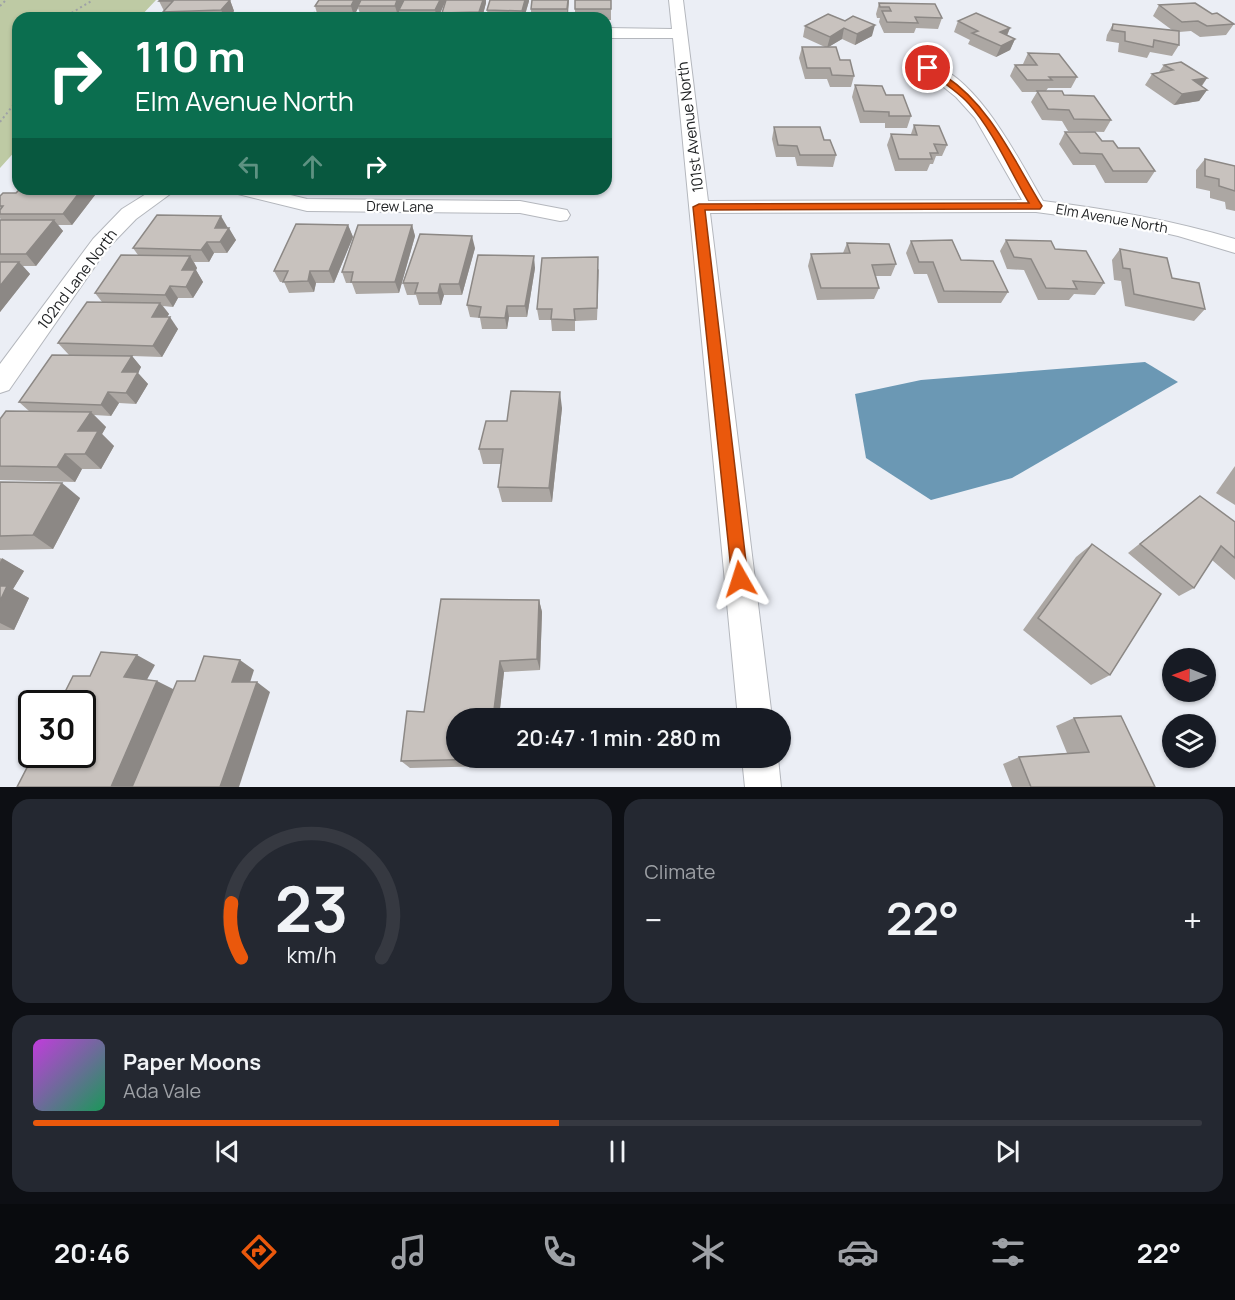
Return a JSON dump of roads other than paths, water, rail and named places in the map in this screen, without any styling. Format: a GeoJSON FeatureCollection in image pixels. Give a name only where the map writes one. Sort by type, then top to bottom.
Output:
{"type":"FeatureCollection","features":[{"type":"Feature","properties":{"kind":"street","name":"101st Avenue North"},"geometry":{"type":"LineString","coordinates":[[676,0],[754,708]]}},
{"type":"Feature","properties":{"kind":"street"},"geometry":{"type":"LineString","coordinates":[[612,33],[679,34]]}},
{"type":"Feature","properties":{"kind":"street"},"geometry":{"type":"LineString","coordinates":[[928,68],[951,83],[971,102],[987,122],[1036,206]]}},
{"type":"Feature","properties":{"kind":"street","name":"102nd Lane North"},"geometry":{"type":"LineString","coordinates":[[0,383],[100,244],[129,214],[158,195]]}},
{"type":"Feature","properties":{"kind":"street","name":"Drew Lane"},"geometry":{"type":"LineString","coordinates":[[266,195],[307,205],[520,207],[560,215]]}},
{"type":"Feature","properties":{"kind":"street","name":"Elm Avenue North"},"geometry":{"type":"LineString","coordinates":[[699,207],[1036,206],[1125,218],[1181,230],[1235,246]]}},
{"type":"Feature","properties":{"kind":"street"},"geometry":{"type":"LineString","coordinates":[[761,768],[763,787]]}},
{"type":"Feature","properties":{"kind":"water"},"geometry":{"type":"Polygon","coordinates":[[[1145,362],[1178,382],[1012,478],[931,500],[866,458],[855,394],[921,380],[1145,362]]]}}]}
